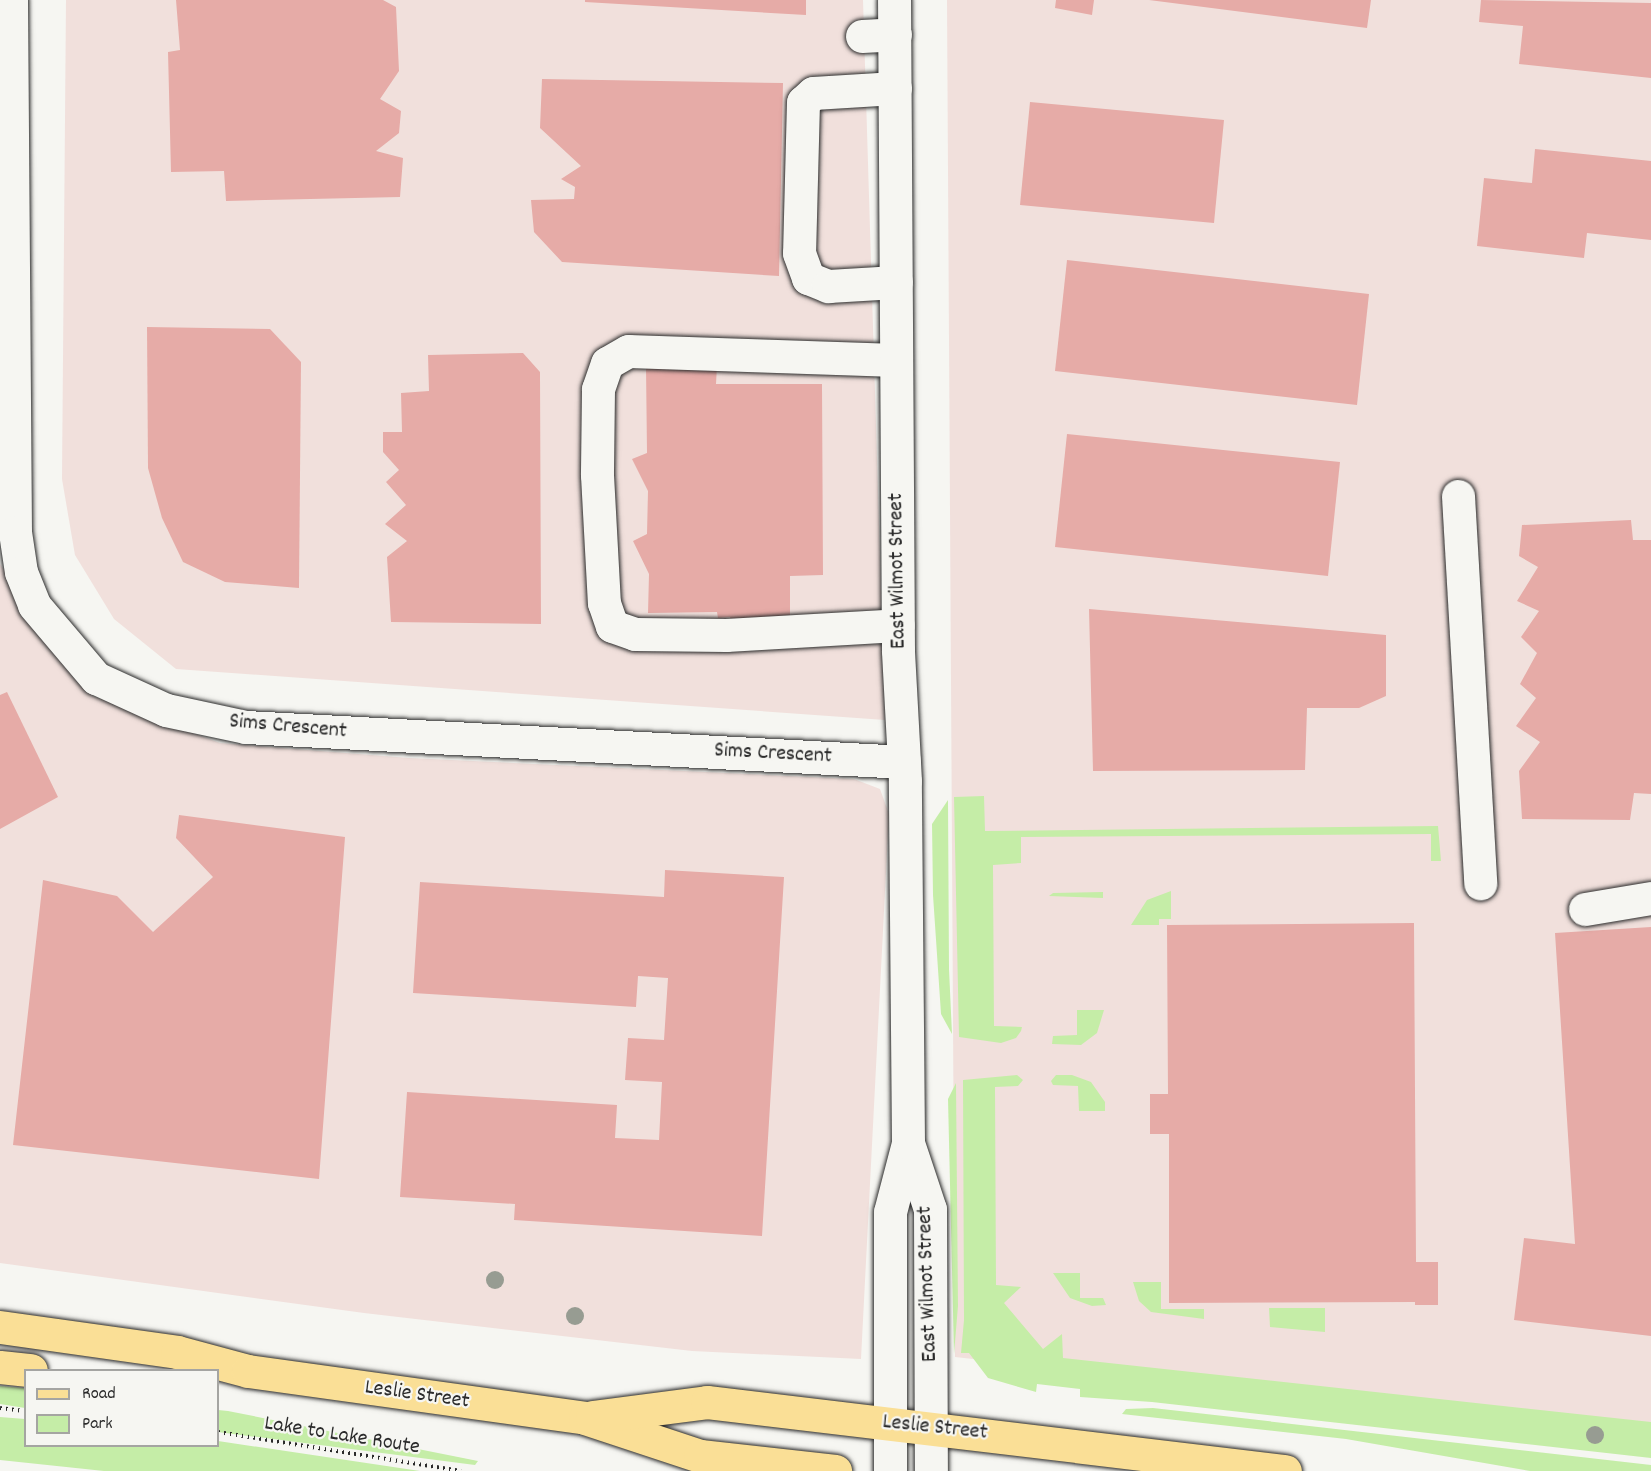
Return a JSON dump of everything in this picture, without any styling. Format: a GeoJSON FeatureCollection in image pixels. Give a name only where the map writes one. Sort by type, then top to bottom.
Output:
{"type":"FeatureCollection","features":[{"type":"Feature","properties":{"kind":"main road","name":"Leslie Street"},"geometry":{"type":"LineString","coordinates":[[0,1327],[177,1352],[233,1374],[585,1418],[700,1456],[835,1471]]}},
{"type":"Feature","properties":{"kind":"main road"},"geometry":{"type":"LineString","coordinates":[[0,1367],[24,1370]]}},
{"type":"Feature","properties":{"kind":"main road","name":"Leslie Street"},"geometry":{"type":"LineString","coordinates":[[585,1418],[707,1402],[1285,1471]]}},
{"type":"Feature","properties":{"kind":"street","name":"Sims Crescent"},"geometry":{"type":"LineString","coordinates":[[11,0],[15,532],[21,572],[34,605],[96,678],[166,710],[246,727],[904,762]]}},
{"type":"Feature","properties":{"kind":"street","name":"East Wilmot Street"},"geometry":{"type":"LineString","coordinates":[[890,1471],[890,1212],[908,1143],[904,762],[898,625],[894,0]]}},
{"type":"Feature","properties":{"kind":"street"},"geometry":{"type":"LineString","coordinates":[[862,36],[895,34]]}},
{"type":"Feature","properties":{"kind":"street"},"geometry":{"type":"LineString","coordinates":[[895,88],[813,93],[803,102],[799,253],[808,278],[828,286],[896,282]]}},
{"type":"Feature","properties":{"kind":"street"},"geometry":{"type":"LineString","coordinates":[[896,360],[628,351],[608,363],[598,389],[597,475],[604,603],[612,626],[635,634],[726,635],[898,625]]}},
{"type":"Feature","properties":{"kind":"street"},"geometry":{"type":"LineString","coordinates":[[1458,496],[1480,883]]}},
{"type":"Feature","properties":{"kind":"street"},"geometry":{"type":"LineString","coordinates":[[1585,909],[1651,898]]}},
{"type":"Feature","properties":{"kind":"street","name":"East Wilmot Street"},"geometry":{"type":"LineString","coordinates":[[908,1143],[930,1209],[931,1471]]}},
{"type":"Feature","properties":{"kind":"path"},"geometry":{"type":"LineString","coordinates":[[0,1408],[24,1411]]}},
{"type":"Feature","properties":{"kind":"path","name":"Lake to Lake Route"},"geometry":{"type":"LineString","coordinates":[[219,1432],[461,1471]]}},
{"type":"Feature","properties":{"kind":"shaded area"},"geometry":{"type":"Polygon","coordinates":[[[66,0],[863,0],[885,720],[176,669],[114,619],[75,555],[62,479],[66,0]]]}},
{"type":"Feature","properties":{"kind":"shaded area"},"geometry":{"type":"Polygon","coordinates":[[[947,0],[1651,0],[1651,1435],[955,1357],[947,0]]]}},
{"type":"Feature","properties":{"kind":"shaded area"},"geometry":{"type":"Polygon","coordinates":[[[0,564],[93,696],[220,743],[409,758],[854,779],[880,789],[889,814],[861,1359],[692,1351],[364,1313],[0,1263],[0,564]]]}},
{"type":"Feature","properties":{"kind":"green space"},"geometry":{"type":"Polygon","coordinates":[[[984,796],[985,831],[1438,826],[1441,861],[1431,861],[1431,834],[1021,837],[1021,863],[993,865],[994,1026],[1022,1027],[1016,1038],[1001,1043],[959,1037],[954,797],[984,796]]]}},
{"type":"Feature","properties":{"kind":"green space"},"geometry":{"type":"Polygon","coordinates":[[[948,800],[949,969],[952,1034],[941,1014],[933,895],[932,824],[948,800]]]}},
{"type":"Feature","properties":{"kind":"green space"},"geometry":{"type":"Polygon","coordinates":[[[1171,891],[1171,919],[1159,919],[1159,925],[1131,925],[1147,900],[1171,891]]]}},
{"type":"Feature","properties":{"kind":"green space"},"geometry":{"type":"Polygon","coordinates":[[[1103,892],[1103,898],[1049,896],[1053,893],[1103,892]]]}},
{"type":"Feature","properties":{"kind":"green space"},"geometry":{"type":"Polygon","coordinates":[[[1077,1010],[1104,1010],[1097,1033],[1081,1045],[1052,1044],[1053,1036],[1077,1035],[1077,1010]]]}},
{"type":"Feature","properties":{"kind":"green space"},"geometry":{"type":"Polygon","coordinates":[[[1017,1075],[1023,1080],[1018,1086],[995,1087],[996,1285],[1021,1287],[1004,1303],[1043,1349],[1062,1334],[1063,1358],[1651,1422],[1651,1458],[1152,1402],[1080,1397],[1080,1389],[1037,1384],[1036,1392],[988,1378],[969,1353],[961,1353],[964,1320],[963,1080],[1017,1075]]]}},
{"type":"Feature","properties":{"kind":"green space"},"geometry":{"type":"Polygon","coordinates":[[[1056,1075],[1072,1075],[1091,1082],[1105,1102],[1105,1111],[1079,1111],[1078,1086],[1053,1085],[1051,1081],[1056,1075]]]}},
{"type":"Feature","properties":{"kind":"green space"},"geometry":{"type":"Polygon","coordinates":[[[956,1083],[958,1306],[954,1354],[948,1099],[956,1083]]]}},
{"type":"Feature","properties":{"kind":"green space"},"geometry":{"type":"Polygon","coordinates":[[[1053,1273],[1080,1273],[1080,1298],[1103,1298],[1106,1305],[1092,1306],[1070,1298],[1053,1273]]]}},
{"type":"Feature","properties":{"kind":"green space"},"geometry":{"type":"Polygon","coordinates":[[[1133,1282],[1161,1282],[1161,1309],[1204,1309],[1204,1319],[1151,1312],[1139,1301],[1133,1282]]]}},
{"type":"Feature","properties":{"kind":"green space"},"geometry":{"type":"Polygon","coordinates":[[[1269,1308],[1325,1308],[1325,1332],[1270,1327],[1269,1308]]]}},
{"type":"Feature","properties":{"kind":"green space"},"geometry":{"type":"Polygon","coordinates":[[[0,1386],[24,1388],[24,1408],[0,1404],[0,1386]]]}},
{"type":"Feature","properties":{"kind":"green space"},"geometry":{"type":"Polygon","coordinates":[[[1153,1408],[1651,1465],[1651,1471],[1530,1471],[1346,1439],[1122,1414],[1126,1409],[1153,1408]]]}},
{"type":"Feature","properties":{"kind":"green space"},"geometry":{"type":"Polygon","coordinates":[[[219,1410],[478,1461],[475,1465],[219,1432],[219,1410]]]}},
{"type":"Feature","properties":{"kind":"green space"},"geometry":{"type":"Polygon","coordinates":[[[0,1417],[24,1419],[24,1447],[219,1447],[219,1441],[420,1471],[104,1471],[0,1460],[0,1417]]]}},
{"type":"Feature","properties":{"kind":"building"},"geometry":{"type":"Polygon","coordinates":[[[176,0],[383,0],[396,7],[399,71],[380,99],[401,111],[399,133],[376,151],[403,158],[400,197],[226,201],[224,171],[171,172],[168,52],[180,50],[176,0]]]}},
{"type":"Feature","properties":{"kind":"building"},"geometry":{"type":"Polygon","coordinates":[[[585,0],[806,0],[806,15],[585,2],[585,0]]]}},
{"type":"Feature","properties":{"kind":"building"},"geometry":{"type":"Polygon","coordinates":[[[1056,0],[1094,0],[1092,15],[1055,8],[1056,0]]]}},
{"type":"Feature","properties":{"kind":"building"},"geometry":{"type":"Polygon","coordinates":[[[1149,0],[1371,0],[1367,28],[1149,0]]]}},
{"type":"Feature","properties":{"kind":"building"},"geometry":{"type":"Polygon","coordinates":[[[1481,0],[1651,3],[1651,78],[1519,64],[1523,26],[1479,22],[1481,0]]]}},
{"type":"Feature","properties":{"kind":"building"},"geometry":{"type":"Polygon","coordinates":[[[542,79],[783,83],[779,276],[562,262],[534,232],[531,200],[574,199],[575,187],[561,179],[581,166],[540,128],[542,79]]]}},
{"type":"Feature","properties":{"kind":"building"},"geometry":{"type":"Polygon","coordinates":[[[1030,102],[1224,120],[1214,223],[1020,205],[1030,102]]]}},
{"type":"Feature","properties":{"kind":"building"},"geometry":{"type":"Polygon","coordinates":[[[1535,149],[1651,161],[1651,240],[1587,233],[1584,258],[1477,246],[1484,178],[1532,183],[1535,149]]]}},
{"type":"Feature","properties":{"kind":"building"},"geometry":{"type":"Polygon","coordinates":[[[1067,260],[1369,294],[1357,405],[1055,371],[1067,260]]]}},
{"type":"Feature","properties":{"kind":"building"},"geometry":{"type":"Polygon","coordinates":[[[147,327],[270,329],[301,362],[299,588],[225,582],[183,562],[162,518],[148,468],[147,327]]]}},
{"type":"Feature","properties":{"kind":"building"},"geometry":{"type":"Polygon","coordinates":[[[523,353],[540,372],[541,624],[391,622],[387,557],[407,541],[385,524],[406,505],[386,482],[399,470],[383,452],[383,432],[402,432],[401,393],[429,391],[428,355],[523,353]]]}},
{"type":"Feature","properties":{"kind":"building"},"geometry":{"type":"Polygon","coordinates":[[[717,366],[716,384],[822,384],[823,575],[790,576],[790,616],[731,622],[730,617],[718,618],[717,612],[648,613],[649,574],[633,541],[647,534],[648,491],[632,459],[647,453],[646,367],[717,366]]]}},
{"type":"Feature","properties":{"kind":"building"},"geometry":{"type":"Polygon","coordinates":[[[1067,434],[1340,462],[1328,576],[1055,547],[1067,434]]]}},
{"type":"Feature","properties":{"kind":"building"},"geometry":{"type":"Polygon","coordinates":[[[1631,520],[1633,540],[1651,540],[1651,794],[1634,793],[1630,820],[1522,819],[1519,771],[1540,742],[1516,726],[1536,698],[1520,684],[1537,653],[1521,637],[1539,611],[1517,601],[1538,567],[1519,556],[1522,525],[1631,520]]]}},
{"type":"Feature","properties":{"kind":"building"},"geometry":{"type":"Polygon","coordinates":[[[1089,609],[1386,635],[1386,696],[1359,708],[1307,708],[1305,770],[1093,771],[1089,609]]]}},
{"type":"Feature","properties":{"kind":"building"},"geometry":{"type":"Polygon","coordinates":[[[7,692],[58,797],[0,829],[0,695],[7,692]]]}},
{"type":"Feature","properties":{"kind":"building"},"geometry":{"type":"Polygon","coordinates":[[[179,815],[345,837],[319,1179],[13,1145],[43,880],[117,896],[153,932],[213,877],[176,838],[179,815]]]}},
{"type":"Feature","properties":{"kind":"building"},"geometry":{"type":"Polygon","coordinates":[[[665,870],[784,877],[762,1236],[514,1220],[515,1204],[400,1197],[407,1092],[617,1105],[615,1138],[659,1140],[662,1082],[625,1080],[628,1038],[664,1040],[668,978],[638,976],[636,1007],[413,993],[420,882],[664,897],[665,870]]]}},
{"type":"Feature","properties":{"kind":"building"},"geometry":{"type":"Polygon","coordinates":[[[1414,923],[1416,1262],[1438,1262],[1438,1305],[1415,1305],[1415,1302],[1169,1303],[1169,1134],[1150,1134],[1150,1094],[1168,1094],[1167,925],[1414,923]]]}},
{"type":"Feature","properties":{"kind":"building"},"geometry":{"type":"Polygon","coordinates":[[[1651,927],[1651,1336],[1514,1320],[1524,1238],[1575,1244],[1555,933],[1651,927]]]}}]}
